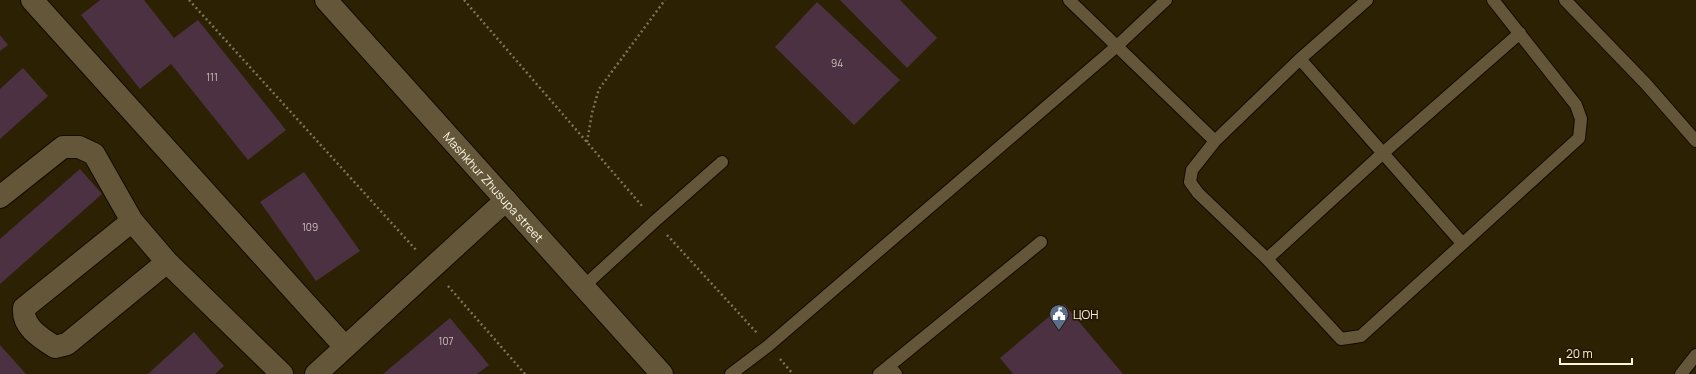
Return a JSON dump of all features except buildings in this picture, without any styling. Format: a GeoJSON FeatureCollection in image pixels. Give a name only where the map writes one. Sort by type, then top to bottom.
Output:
{"type":"FeatureCollection","features":[{"type":"Feature","properties":{"kind":"street"},"geometry":{"type":"LineString","coordinates":[[32,0],[345,347]]}},
{"type":"Feature","properties":{"kind":"street","name":"Mashkhur Zhusupa street"},"geometry":{"type":"LineString","coordinates":[[326,0],[662,374]]}},
{"type":"Feature","properties":{"kind":"street"},"geometry":{"type":"LineString","coordinates":[[0,197],[63,147],[80,147],[94,154],[132,221],[167,262],[282,374]]}},
{"type":"Feature","properties":{"kind":"street"},"geometry":{"type":"LineString","coordinates":[[316,374],[506,200]]}},
{"type":"Feature","properties":{"kind":"street"},"geometry":{"type":"LineString","coordinates":[[132,221],[24,308],[23,316],[35,334],[56,347],[66,344],[167,262]]}},
{"type":"Feature","properties":{"kind":"lane"},"geometry":{"type":"LineString","coordinates":[[1069,0],[1216,141]]}},
{"type":"Feature","properties":{"kind":"lane"},"geometry":{"type":"LineString","coordinates":[[731,374],[768,346],[1117,46],[1166,0]]}},
{"type":"Feature","properties":{"kind":"lane"},"geometry":{"type":"LineString","coordinates":[[1367,0],[1300,59],[1216,141],[1192,170],[1190,182],[1198,193],[1267,260],[1341,339],[1361,336],[1579,138],[1581,120],[1576,105],[1493,0]]}},
{"type":"Feature","properties":{"kind":"lane"},"geometry":{"type":"LineString","coordinates":[[1566,0],[1646,84],[1696,141]]}},
{"type":"Feature","properties":{"kind":"lane"},"geometry":{"type":"LineString","coordinates":[[1267,260],[1383,153],[1520,33]]}},
{"type":"Feature","properties":{"kind":"lane"},"geometry":{"type":"LineString","coordinates":[[1300,59],[1462,243]]}},
{"type":"Feature","properties":{"kind":"lane"},"geometry":{"type":"LineString","coordinates":[[583,287],[722,162]]}},
{"type":"Feature","properties":{"kind":"lane"},"geometry":{"type":"LineString","coordinates":[[879,374],[892,370],[1041,242]]}},
{"type":"Feature","properties":{"kind":"lane"},"geometry":{"type":"LineString","coordinates":[[1681,374],[1696,355]]}},
{"type":"Feature","properties":{"kind":"path"},"geometry":{"type":"LineString","coordinates":[[190,0],[432,268],[525,374]]}},
{"type":"Feature","properties":{"kind":"path"},"geometry":{"type":"LineString","coordinates":[[464,0],[655,221],[793,374]]}},
{"type":"Feature","properties":{"kind":"path"},"geometry":{"type":"LineString","coordinates":[[587,142],[592,113],[599,89],[665,0]]}},
{"type":"Feature","properties":{"kind":"place","name":"ЦОН"},"geometry":{"type":"Point","coordinates":[1059,331]}}]}
